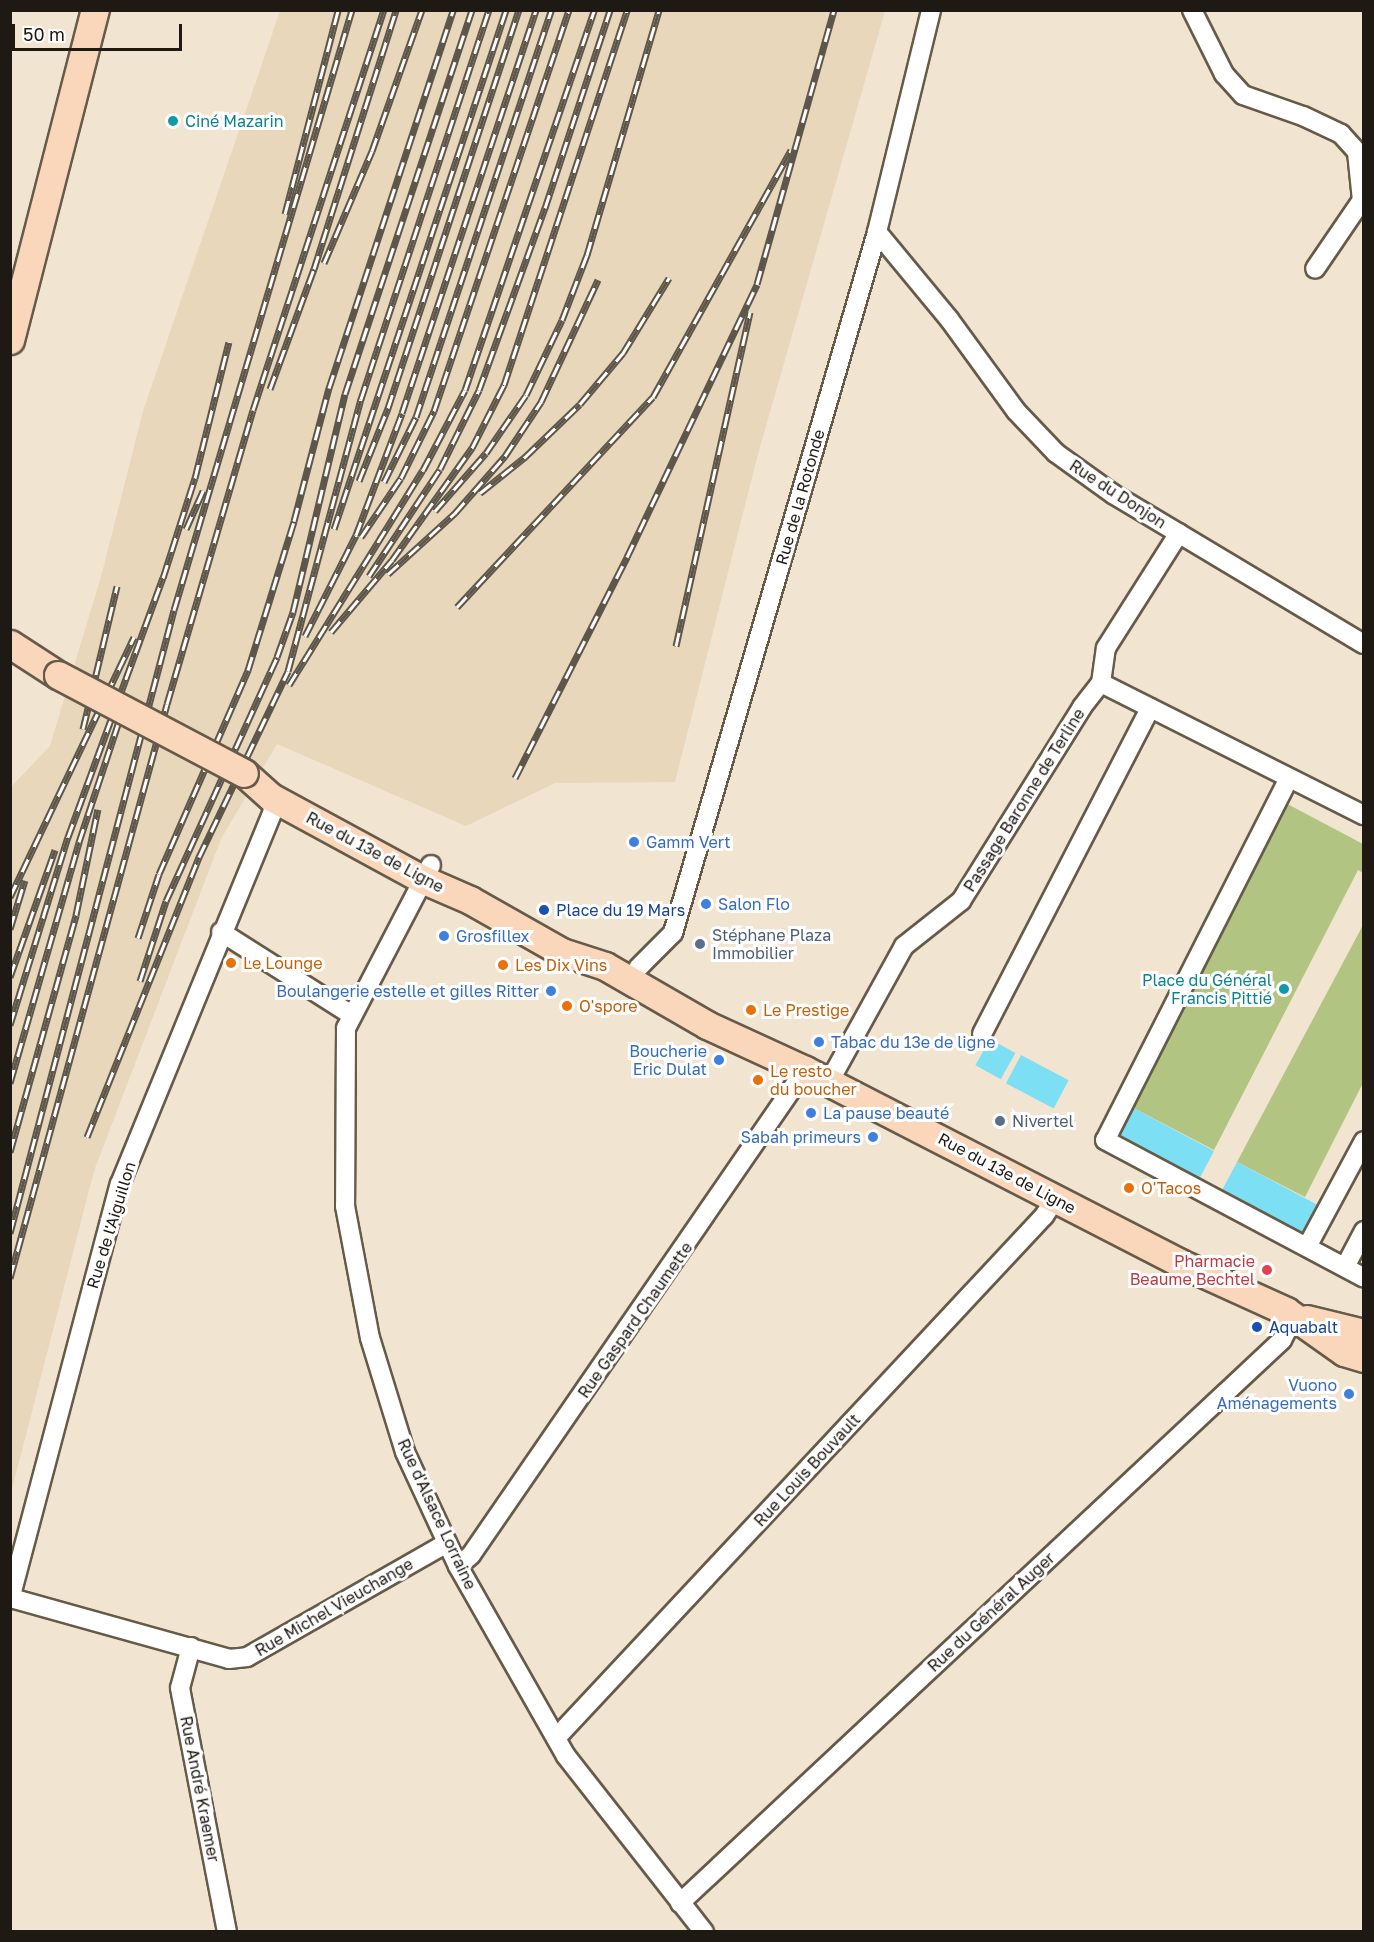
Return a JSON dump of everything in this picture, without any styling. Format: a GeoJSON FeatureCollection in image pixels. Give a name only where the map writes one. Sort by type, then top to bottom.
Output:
{"type":"FeatureCollection","features":[{"type":"Feature","properties":{"kind":"main road"},"geometry":{"type":"LineString","coordinates":[[10,340],[95,10]]}},
{"type":"Feature","properties":{"kind":"main road","name":"Rue du 13e de Ligne"},"geometry":{"type":"LineString","coordinates":[[10,631],[20,651],[58,675],[244,773],[271,797],[474,895],[545,933],[638,968],[691,1002],[729,1032]]}},
{"type":"Feature","properties":{"kind":"main road"},"geometry":{"type":"LineString","coordinates":[[244,773],[270,779],[428,873]]}},
{"type":"Feature","properties":{"kind":"main road","name":"Rue du 13e de Ligne"},"geometry":{"type":"LineString","coordinates":[[474,895],[562,952],[605,966],[707,1025],[729,1032],[1178,1262],[1290,1314],[1344,1352],[1364,1358]]}},
{"type":"Feature","properties":{"kind":"main road","name":"Rue du 13e de Ligne"},"geometry":{"type":"LineString","coordinates":[[1290,1314],[1364,1333]]}},
{"type":"Feature","properties":{"kind":"street","name":"Rue de la Rotonde"},"geometry":{"type":"LineString","coordinates":[[638,968],[673,933],[877,232],[931,10]]}},
{"type":"Feature","properties":{"kind":"street"},"geometry":{"type":"LineString","coordinates":[[1192,10],[1224,74],[1243,95],[1303,116],[1341,134],[1357,152],[1362,200],[1315,269]]}},
{"type":"Feature","properties":{"kind":"street","name":"Rue du Donjon"},"geometry":{"type":"LineString","coordinates":[[877,232],[949,319],[1016,411],[1056,453],[1113,494],[1364,644]]}},
{"type":"Feature","properties":{"kind":"street"},"geometry":{"type":"LineString","coordinates":[[1179,533],[1106,648],[1101,683],[1364,815]]}},
{"type":"Feature","properties":{"kind":"street","name":"Passage Baronne de Terline"},"geometry":{"type":"LineString","coordinates":[[829,1082],[904,946],[961,901],[1082,707],[1101,683]]}},
{"type":"Feature","properties":{"kind":"street"},"geometry":{"type":"LineString","coordinates":[[982,1034],[1150,708]]}},
{"type":"Feature","properties":{"kind":"street"},"geometry":{"type":"LineString","coordinates":[[1290,778],[1105,1140],[1308,1245],[1364,1278]]}},
{"type":"Feature","properties":{"kind":"street","name":"Rue de l'Aiguillon"},"geometry":{"type":"LineString","coordinates":[[11,1598],[120,1184],[221,932],[273,811],[271,797]]}},
{"type":"Feature","properties":{"kind":"street","name":"Rue d'Alsace Lorraine"},"geometry":{"type":"LineString","coordinates":[[428,873],[346,1028],[345,1206],[370,1338],[405,1452],[458,1566],[566,1756],[704,1932]]}},
{"type":"Feature","properties":{"kind":"street"},"geometry":{"type":"LineString","coordinates":[[221,932],[352,1015]]}},
{"type":"Feature","properties":{"kind":"street","name":"Rue Gaspard Chaumette"},"geometry":{"type":"LineString","coordinates":[[458,1566],[485,1536],[805,1070]]}},
{"type":"Feature","properties":{"kind":"street"},"geometry":{"type":"LineString","coordinates":[[1308,1245],[1364,1141]]}},
{"type":"Feature","properties":{"kind":"street","name":"Rue Louis Bouvault"},"geometry":{"type":"LineString","coordinates":[[556,1738],[1012,1251],[1055,1199]]}},
{"type":"Feature","properties":{"kind":"street"},"geometry":{"type":"LineString","coordinates":[[1345,1267],[1364,1231]]}},
{"type":"Feature","properties":{"kind":"street","name":"Rue du Général Auger"},"geometry":{"type":"LineString","coordinates":[[680,1903],[1282,1340],[1290,1314]]}},
{"type":"Feature","properties":{"kind":"street","name":"Rue Michel Vieuchange"},"geometry":{"type":"LineString","coordinates":[[11,1598],[229,1659],[247,1657],[447,1543]]}},
{"type":"Feature","properties":{"kind":"street","name":"Rue André Kraemer"},"geometry":{"type":"LineString","coordinates":[[191,1647],[180,1688],[227,1932]]}},
{"type":"Feature","properties":{"kind":"shaded area"},"geometry":{"type":"Polygon","coordinates":[[[280,11],[885,11],[758,454],[675,782],[555,783],[466,826],[277,744],[221,839],[94,1171],[11,1493],[11,787],[50,746],[102,573],[143,411],[280,11]]]}},
{"type":"Feature","properties":{"kind":"green space"},"geometry":{"type":"Polygon","coordinates":[[[1278,799],[1363,844],[1363,873],[1358,870],[1214,1150],[1124,1103],[1278,799]]]}},
{"type":"Feature","properties":{"kind":"green space"},"geometry":{"type":"Polygon","coordinates":[[[1363,925],[1363,1083],[1305,1197],[1237,1162],[1363,925]]]}},
{"type":"Feature","properties":{"kind":"water"},"geometry":{"type":"Polygon","coordinates":[[[990,1039],[1015,1053],[1001,1079],[975,1065],[990,1039]]]}},
{"type":"Feature","properties":{"kind":"water"},"geometry":{"type":"Polygon","coordinates":[[[1021,1055],[1069,1080],[1054,1109],[1006,1083],[1021,1055]]]}},
{"type":"Feature","properties":{"kind":"water"},"geometry":{"type":"Polygon","coordinates":[[[1124,1103],[1214,1151],[1198,1181],[1108,1133],[1124,1103]]]}},
{"type":"Feature","properties":{"kind":"water"},"geometry":{"type":"Polygon","coordinates":[[[1237,1162],[1327,1210],[1311,1241],[1221,1193],[1237,1162]]]}},
{"type":"Feature","properties":{"kind":"railway"},"geometry":{"type":"LineString","coordinates":[[285,214],[338,10]]}},
{"type":"Feature","properties":{"kind":"railway"},"geometry":{"type":"LineString","coordinates":[[10,1233],[174,610],[352,10]]}},
{"type":"Feature","properties":{"kind":"railway"},"geometry":{"type":"LineString","coordinates":[[10,1278],[167,704],[253,410],[384,10]]}},
{"type":"Feature","properties":{"kind":"railway"},"geometry":{"type":"LineString","coordinates":[[270,389],[314,269],[396,10]]}},
{"type":"Feature","properties":{"kind":"railway"},"geometry":{"type":"LineString","coordinates":[[324,263],[372,151],[422,10]]}},
{"type":"Feature","properties":{"kind":"railway"},"geometry":{"type":"LineString","coordinates":[[138,938],[159,874],[248,670],[294,521],[329,388],[453,10]]}},
{"type":"Feature","properties":{"kind":"railway"},"geometry":{"type":"LineString","coordinates":[[140,981],[166,901],[277,657],[293,612],[345,394],[472,10]]}},
{"type":"Feature","properties":{"kind":"railway"},"geometry":{"type":"LineString","coordinates":[[87,1137],[199,857],[288,671],[361,399],[489,10]]}},
{"type":"Feature","properties":{"kind":"railway"},"geometry":{"type":"LineString","coordinates":[[334,529],[506,10]]}},
{"type":"Feature","properties":{"kind":"railway"},"geometry":{"type":"LineString","coordinates":[[359,481],[388,408],[519,10]]}},
{"type":"Feature","properties":{"kind":"railway"},"geometry":{"type":"LineString","coordinates":[[305,636],[356,535],[402,413],[536,10]]}},
{"type":"Feature","properties":{"kind":"railway"},"geometry":{"type":"LineString","coordinates":[[384,482],[416,417],[551,10]]}},
{"type":"Feature","properties":{"kind":"railway"},"geometry":{"type":"LineString","coordinates":[[361,537],[401,478],[434,411],[569,10]]}},
{"type":"Feature","properties":{"kind":"railway"},"geometry":{"type":"LineString","coordinates":[[289,685],[423,470],[465,390],[594,10]]}},
{"type":"Feature","properties":{"kind":"railway"},"geometry":{"type":"LineString","coordinates":[[369,576],[440,469],[479,390],[545,208],[610,10]]}},
{"type":"Feature","properties":{"kind":"railway"},"geometry":{"type":"LineString","coordinates":[[331,632],[392,560],[472,448],[504,385],[627,10]]}},
{"type":"Feature","properties":{"kind":"railway"},"geometry":{"type":"LineString","coordinates":[[435,511],[486,453],[526,395],[562,320],[587,255],[659,10]]}},
{"type":"Feature","properties":{"kind":"railway"},"geometry":{"type":"LineString","coordinates":[[515,778],[627,557],[757,284],[834,10]]}},
{"type":"Feature","properties":{"kind":"railway"},"geometry":{"type":"LineString","coordinates":[[457,607],[653,397],[791,150]]}},
{"type":"Feature","properties":{"kind":"railway"},"geometry":{"type":"LineString","coordinates":[[480,493],[525,457],[580,404],[623,353],[669,278]]}},
{"type":"Feature","properties":{"kind":"railway"},"geometry":{"type":"LineString","coordinates":[[388,574],[455,513],[505,456],[541,402],[598,280]]}},
{"type":"Feature","properties":{"kind":"railway"},"geometry":{"type":"LineString","coordinates":[[676,646],[750,312]]}},
{"type":"Feature","properties":{"kind":"railway"},"geometry":{"type":"LineString","coordinates":[[10,1025],[68,837],[163,578],[195,478],[229,342]]}},
{"type":"Feature","properties":{"kind":"railway"},"geometry":{"type":"LineString","coordinates":[[186,529],[203,491]]}},
{"type":"Feature","properties":{"kind":"railway"},"geometry":{"type":"LineString","coordinates":[[83,729],[117,586]]}},
{"type":"Feature","properties":{"kind":"railway"},"geometry":{"type":"LineString","coordinates":[[10,897],[134,637]]}},
{"type":"Feature","properties":{"kind":"railway"},"geometry":{"type":"LineString","coordinates":[[10,1083],[79,842],[121,715]]}},
{"type":"Feature","properties":{"kind":"railway"},"geometry":{"type":"LineString","coordinates":[[10,1152],[76,915],[98,809]]}},
{"type":"Feature","properties":{"kind":"railway"},"geometry":{"type":"LineString","coordinates":[[10,977],[55,850]]}},
{"type":"Feature","properties":{"kind":"railway"},"geometry":{"type":"LineString","coordinates":[[10,929],[25,880]]}},
{"type":"Feature","properties":{"kind":"place","name":"Ciné Mazarin"},"geometry":{"type":"Point","coordinates":[173,121]}},
{"type":"Feature","properties":{"kind":"place","name":"Gamm Vert"},"geometry":{"type":"Point","coordinates":[634,842]}},
{"type":"Feature","properties":{"kind":"place","name":"Salon Flo"},"geometry":{"type":"Point","coordinates":[706,904]}},
{"type":"Feature","properties":{"kind":"place","name":"Place du 19 Mars"},"geometry":{"type":"Point","coordinates":[544,910]}},
{"type":"Feature","properties":{"kind":"place","name":"Grosfillex"},"geometry":{"type":"Point","coordinates":[444,936]}},
{"type":"Feature","properties":{"kind":"place","name":"Stéphane Plaza Immobilier"},"geometry":{"type":"Point","coordinates":[700,944]}},
{"type":"Feature","properties":{"kind":"place","name":"Le Lounge"},"geometry":{"type":"Point","coordinates":[231,963]}},
{"type":"Feature","properties":{"kind":"place","name":"Les Dix Vins"},"geometry":{"type":"Point","coordinates":[503,965]}},
{"type":"Feature","properties":{"kind":"place","name":"Place du Général Francis Pittié"},"geometry":{"type":"Point","coordinates":[1284,989]}},
{"type":"Feature","properties":{"kind":"place","name":"Boulangerie estelle et gilles Ritter"},"geometry":{"type":"Point","coordinates":[551,991]}},
{"type":"Feature","properties":{"kind":"place","name":"O'spore"},"geometry":{"type":"Point","coordinates":[567,1006]}},
{"type":"Feature","properties":{"kind":"place","name":"Le Prestige"},"geometry":{"type":"Point","coordinates":[751,1010]}},
{"type":"Feature","properties":{"kind":"place","name":"Tabac du 13e de ligne"},"geometry":{"type":"Point","coordinates":[819,1042]}},
{"type":"Feature","properties":{"kind":"place","name":"Boucherie Eric Dulat"},"geometry":{"type":"Point","coordinates":[719,1060]}},
{"type":"Feature","properties":{"kind":"place","name":"Le resto du boucher"},"geometry":{"type":"Point","coordinates":[758,1080]}},
{"type":"Feature","properties":{"kind":"place","name":"La pause beauté"},"geometry":{"type":"Point","coordinates":[811,1113]}},
{"type":"Feature","properties":{"kind":"place","name":"Nivertel"},"geometry":{"type":"Point","coordinates":[1000,1121]}},
{"type":"Feature","properties":{"kind":"place","name":"Sabah primeurs"},"geometry":{"type":"Point","coordinates":[873,1137]}},
{"type":"Feature","properties":{"kind":"place","name":"O'Tacos"},"geometry":{"type":"Point","coordinates":[1129,1188]}},
{"type":"Feature","properties":{"kind":"place","name":"Pharmacie Beaume Bechtel"},"geometry":{"type":"Point","coordinates":[1267,1270]}},
{"type":"Feature","properties":{"kind":"place","name":"Aquabalt"},"geometry":{"type":"Point","coordinates":[1257,1327]}},
{"type":"Feature","properties":{"kind":"place","name":"Vuono Aménagements"},"geometry":{"type":"Point","coordinates":[1349,1394]}}]}
